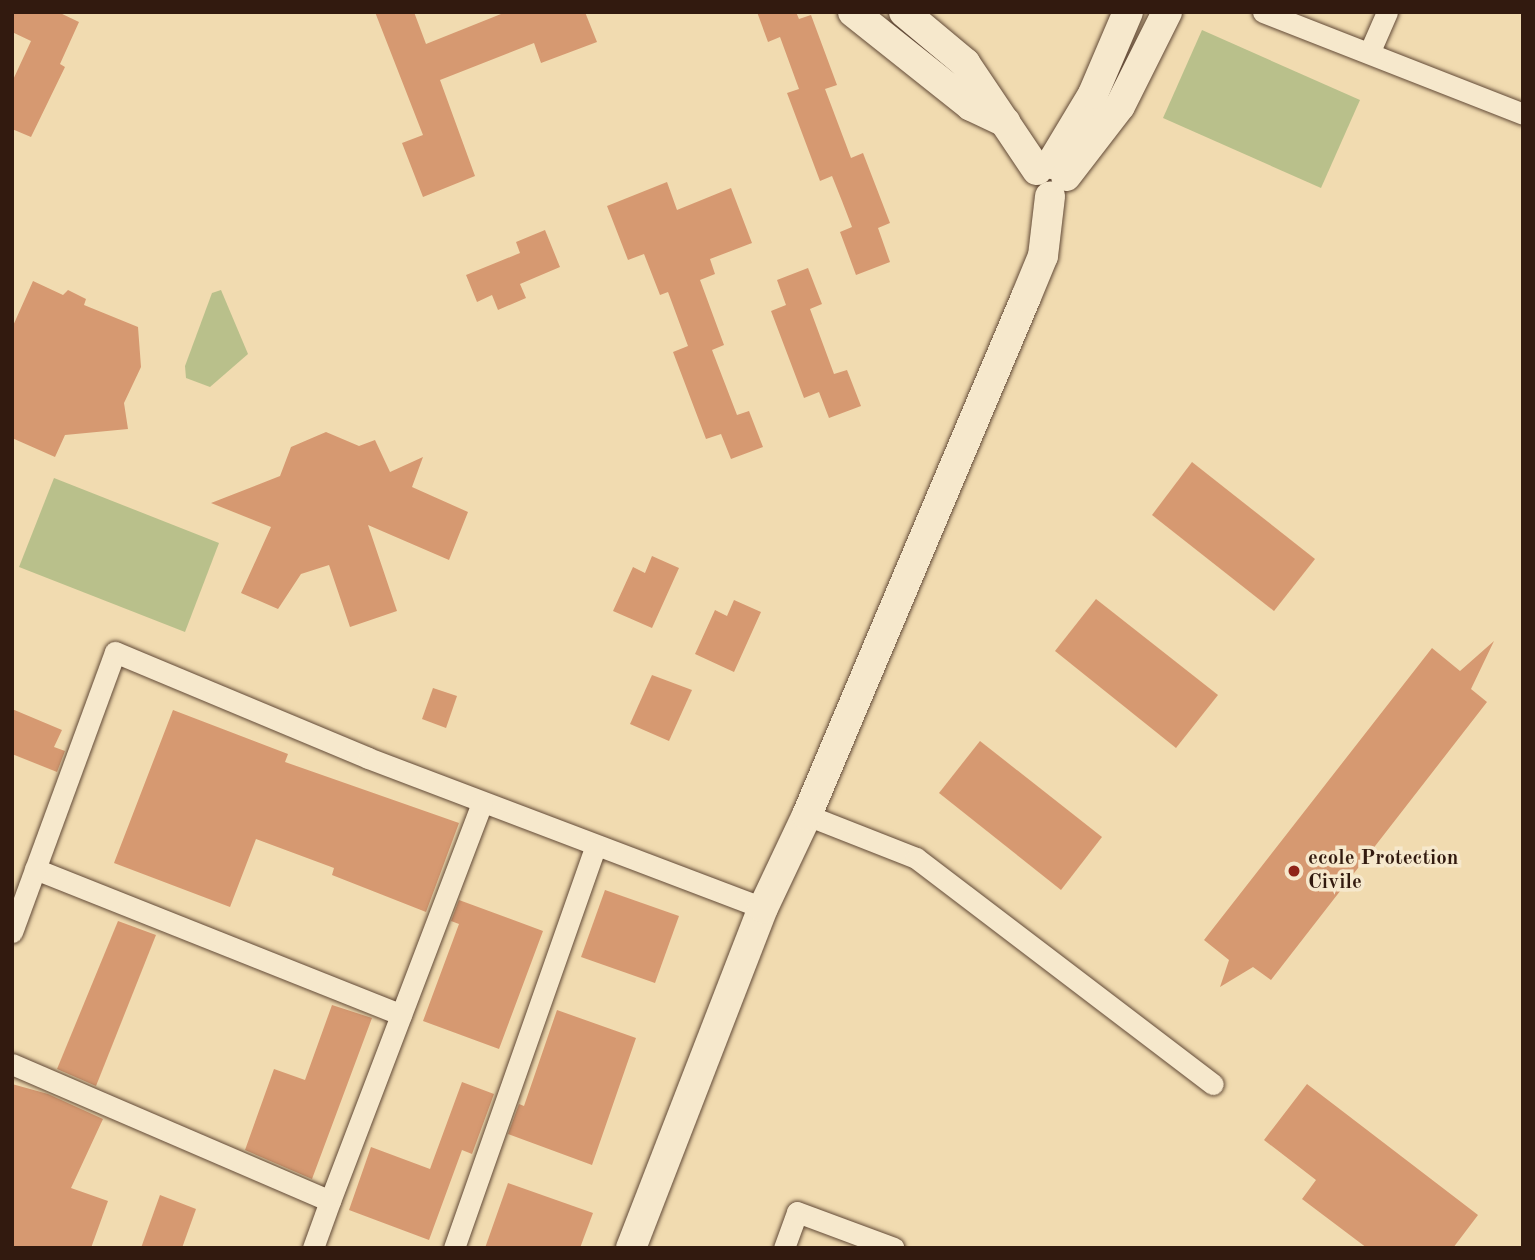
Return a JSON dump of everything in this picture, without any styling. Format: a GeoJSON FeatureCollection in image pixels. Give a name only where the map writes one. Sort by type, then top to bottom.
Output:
{"type":"FeatureCollection","features":[{"type":"Feature","properties":{"kind":"main road"},"geometry":{"type":"LineString","coordinates":[[853,12],[971,106],[1006,122]]}},
{"type":"Feature","properties":{"kind":"main road"},"geometry":{"type":"LineString","coordinates":[[904,12],[965,63],[1006,122],[1051,177]]}},
{"type":"Feature","properties":{"kind":"main road"},"geometry":{"type":"LineString","coordinates":[[631,1248],[763,908],[807,815],[1038,266],[1050,225],[1051,177],[1093,94],[1128,12]]}},
{"type":"Feature","properties":{"kind":"main road"},"geometry":{"type":"LineString","coordinates":[[1051,177],[1121,106],[1167,12]]}},
{"type":"Feature","properties":{"kind":"street"},"geometry":{"type":"LineString","coordinates":[[1263,12],[1370,51],[1523,114]]}},
{"type":"Feature","properties":{"kind":"street"},"geometry":{"type":"LineString","coordinates":[[1370,51],[1387,12]]}},
{"type":"Feature","properties":{"kind":"street"},"geometry":{"type":"LineString","coordinates":[[12,932],[116,652],[482,803],[763,908]]}},
{"type":"Feature","properties":{"kind":"street"},"geometry":{"type":"LineString","coordinates":[[313,1248],[482,803]]}},
{"type":"Feature","properties":{"kind":"street"},"geometry":{"type":"LineString","coordinates":[[807,815],[916,858],[1213,1084]]}},
{"type":"Feature","properties":{"kind":"street"},"geometry":{"type":"LineString","coordinates":[[454,1248],[595,847]]}},
{"type":"Feature","properties":{"kind":"street"},"geometry":{"type":"LineString","coordinates":[[35,870],[401,1015]]}},
{"type":"Feature","properties":{"kind":"street"},"geometry":{"type":"LineString","coordinates":[[12,1064],[330,1201]]}},
{"type":"Feature","properties":{"kind":"street"},"geometry":{"type":"LineString","coordinates":[[783,1248],[797,1212],[894,1248]]}},
{"type":"Feature","properties":{"kind":"green space"},"geometry":{"type":"Polygon","coordinates":[[[1202,30],[1360,100],[1321,188],[1163,118],[1202,30]]]}},
{"type":"Feature","properties":{"kind":"green space"},"geometry":{"type":"Polygon","coordinates":[[[221,290],[248,354],[210,387],[186,378],[185,366],[212,293],[221,290]]]}},
{"type":"Feature","properties":{"kind":"green space"},"geometry":{"type":"Polygon","coordinates":[[[54,478],[219,543],[185,632],[19,567],[54,478]]]}},
{"type":"Feature","properties":{"kind":"building"},"geometry":{"type":"Polygon","coordinates":[[[12,12],[58,12],[79,22],[60,64],[65,67],[31,137],[12,129],[12,82],[31,41],[12,32],[12,12]]]}},
{"type":"Feature","properties":{"kind":"building"},"geometry":{"type":"Polygon","coordinates":[[[375,12],[414,12],[426,44],[506,12],[585,12],[597,42],[541,63],[534,43],[440,80],[475,176],[423,197],[402,143],[423,135],[375,12]]]}},
{"type":"Feature","properties":{"kind":"building"},"geometry":{"type":"Polygon","coordinates":[[[757,12],[796,12],[799,19],[811,15],[837,85],[825,89],[851,158],[863,153],[890,223],[878,228],[890,262],[856,275],[840,232],[852,227],[832,176],[820,181],[787,93],[799,89],[780,37],[768,42],[757,12]]]}},
{"type":"Feature","properties":{"kind":"building"},"geometry":{"type":"Polygon","coordinates":[[[667,182],[677,210],[731,188],[752,243],[710,259],[715,274],[700,280],[724,345],[712,350],[737,415],[749,411],[763,447],[731,459],[721,434],[706,439],[673,352],[688,346],[668,292],[660,295],[644,254],[628,260],[607,206],[667,182]]]}},
{"type":"Feature","properties":{"kind":"building"},"geometry":{"type":"Polygon","coordinates":[[[545,230],[560,267],[520,284],[526,298],[498,310],[492,295],[477,302],[466,275],[520,253],[516,242],[545,230]]]}},
{"type":"Feature","properties":{"kind":"building"},"geometry":{"type":"Polygon","coordinates":[[[808,268],[822,304],[810,309],[834,374],[847,370],[861,406],[829,418],[819,392],[804,398],[771,311],[786,305],[777,280],[808,268]]]}},
{"type":"Feature","properties":{"kind":"building"},"geometry":{"type":"Polygon","coordinates":[[[33,281],[63,295],[68,290],[86,299],[84,305],[138,327],[141,367],[124,403],[128,429],[65,435],[55,457],[12,438],[12,328],[33,281]]]}},
{"type":"Feature","properties":{"kind":"building"},"geometry":{"type":"Polygon","coordinates":[[[326,432],[359,446],[375,440],[390,472],[423,457],[412,487],[468,512],[449,560],[368,525],[397,611],[350,627],[329,565],[301,574],[278,609],[241,593],[271,527],[211,503],[280,476],[291,447],[326,432]]]}},
{"type":"Feature","properties":{"kind":"building"},"geometry":{"type":"Polygon","coordinates":[[[1192,462],[1315,559],[1274,611],[1152,515],[1192,462]]]}},
{"type":"Feature","properties":{"kind":"building"},"geometry":{"type":"Polygon","coordinates":[[[652,556],[679,568],[652,628],[613,611],[633,567],[645,573],[652,556]]]}},
{"type":"Feature","properties":{"kind":"building"},"geometry":{"type":"Polygon","coordinates":[[[1096,599],[1218,695],[1176,748],[1055,651],[1096,599]]]}},
{"type":"Feature","properties":{"kind":"building"},"geometry":{"type":"Polygon","coordinates":[[[734,600],[761,612],[734,672],[695,654],[715,610],[727,616],[734,600]]]}},
{"type":"Feature","properties":{"kind":"building"},"geometry":{"type":"Polygon","coordinates":[[[1494,641],[1471,689],[1487,702],[1271,980],[1253,967],[1220,987],[1229,960],[1204,940],[1432,648],[1460,671],[1494,641]]]}},
{"type":"Feature","properties":{"kind":"building"},"geometry":{"type":"Polygon","coordinates":[[[652,675],[692,690],[669,741],[630,724],[652,675]]]}},
{"type":"Feature","properties":{"kind":"building"},"geometry":{"type":"Polygon","coordinates":[[[433,688],[457,696],[446,728],[422,719],[433,688]]]}},
{"type":"Feature","properties":{"kind":"building"},"geometry":{"type":"Polygon","coordinates":[[[12,709],[62,730],[54,747],[65,751],[57,772],[12,754],[12,709]]]}},
{"type":"Feature","properties":{"kind":"building"},"geometry":{"type":"Polygon","coordinates":[[[173,710],[288,754],[285,762],[459,823],[426,912],[332,875],[334,868],[256,839],[230,907],[114,863],[173,710]]]}},
{"type":"Feature","properties":{"kind":"building"},"geometry":{"type":"Polygon","coordinates":[[[980,741],[1102,837],[1061,890],[939,793],[980,741]]]}},
{"type":"Feature","properties":{"kind":"building"},"geometry":{"type":"Polygon","coordinates":[[[605,890],[679,916],[655,983],[581,957],[605,890]]]}},
{"type":"Feature","properties":{"kind":"building"},"geometry":{"type":"Polygon","coordinates":[[[459,900],[543,931],[499,1049],[423,1021],[459,924],[451,921],[459,900]]]}},
{"type":"Feature","properties":{"kind":"building"},"geometry":{"type":"Polygon","coordinates":[[[118,921],[156,935],[96,1086],[57,1069],[118,921]]]}},
{"type":"Feature","properties":{"kind":"building"},"geometry":{"type":"Polygon","coordinates":[[[332,1005],[372,1018],[312,1179],[245,1150],[274,1069],[305,1080],[332,1005]]]}},
{"type":"Feature","properties":{"kind":"building"},"geometry":{"type":"Polygon","coordinates":[[[557,1010],[636,1038],[592,1165],[508,1134],[519,1104],[524,1106],[557,1010]]]}},
{"type":"Feature","properties":{"kind":"building"},"geometry":{"type":"Polygon","coordinates":[[[462,1082],[494,1094],[472,1154],[462,1150],[429,1240],[349,1210],[371,1147],[430,1169],[462,1082]]]}},
{"type":"Feature","properties":{"kind":"building"},"geometry":{"type":"Polygon","coordinates":[[[12,1084],[48,1094],[103,1119],[71,1188],[108,1201],[91,1248],[12,1248],[12,1084]]]}},
{"type":"Feature","properties":{"kind":"building"},"geometry":{"type":"Polygon","coordinates":[[[1307,1084],[1478,1215],[1453,1248],[1367,1248],[1302,1199],[1316,1180],[1264,1140],[1307,1084]]]}},
{"type":"Feature","properties":{"kind":"building"},"geometry":{"type":"Polygon","coordinates":[[[508,1183],[593,1213],[580,1248],[485,1248],[508,1183]]]}},
{"type":"Feature","properties":{"kind":"building"},"geometry":{"type":"Polygon","coordinates":[[[160,1195],[196,1209],[182,1248],[141,1248],[160,1195]]]}},
{"type":"Feature","properties":{"kind":"place","name":"ecole Protection Civile"},"geometry":{"type":"Point","coordinates":[1294,871]}}]}
